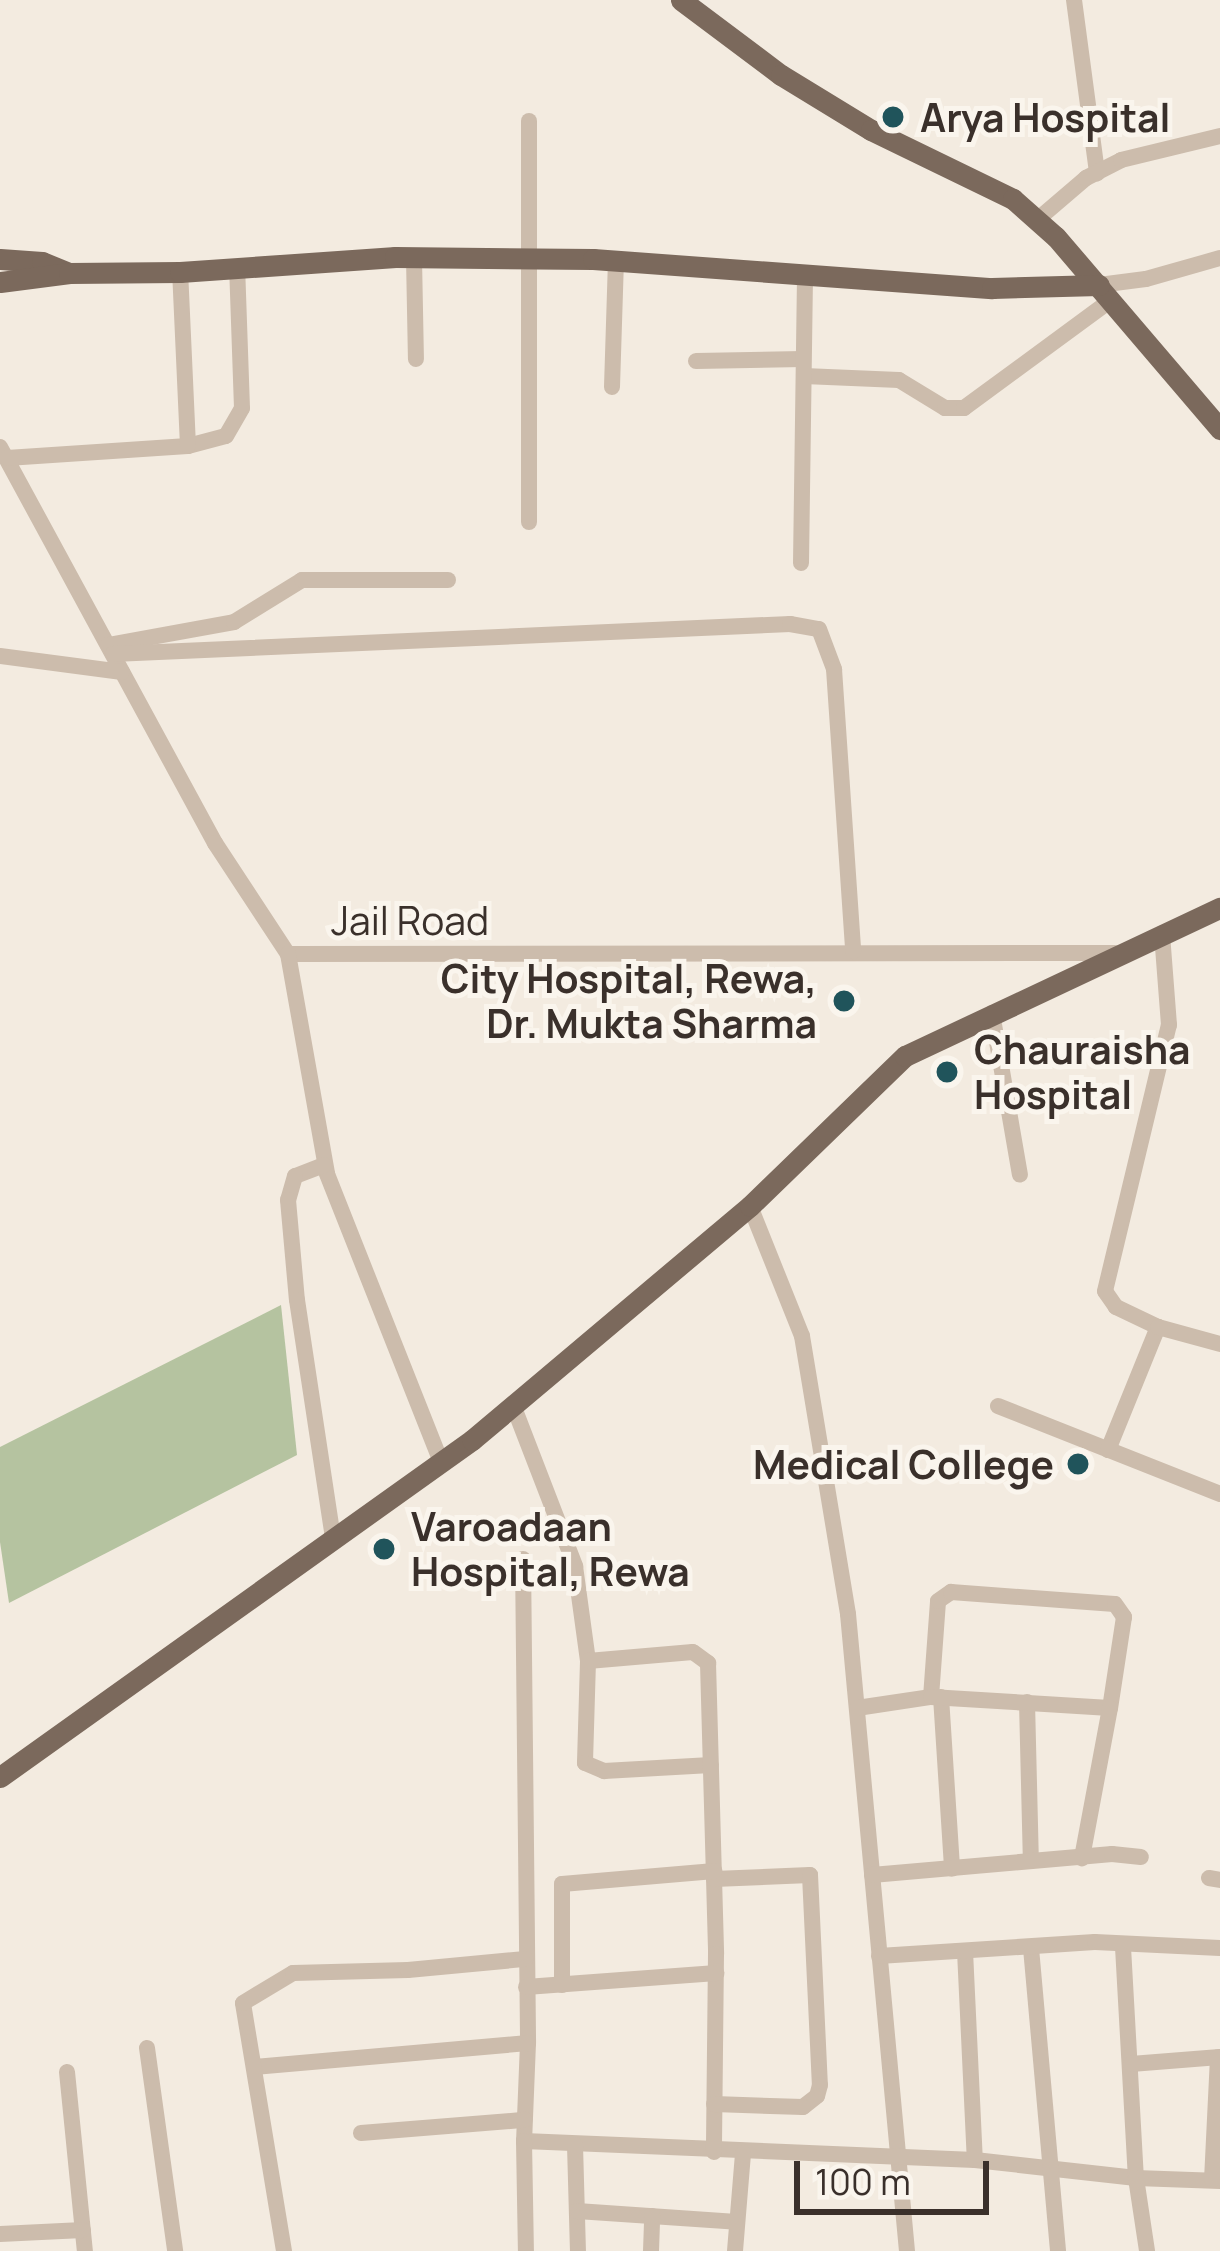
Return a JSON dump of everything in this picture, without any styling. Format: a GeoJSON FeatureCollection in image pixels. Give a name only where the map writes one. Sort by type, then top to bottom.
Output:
{"type":"FeatureCollection","features":[{"type":"Feature","properties":{"kind":"main road"},"geometry":{"type":"LineString","coordinates":[[690,3],[817,97],[871,130],[1013,199],[1105,292],[1220,429]]}},
{"type":"Feature","properties":{"kind":"main road"},"geometry":{"type":"LineString","coordinates":[[0,282],[69,273],[179,272],[414,258],[530,258],[1105,292]]}},
{"type":"Feature","properties":{"kind":"main road"},"geometry":{"type":"LineString","coordinates":[[0,259],[42,262],[69,273]]}},
{"type":"Feature","properties":{"kind":"main road"},"geometry":{"type":"LineString","coordinates":[[0,1778],[441,1462],[513,1405],[750,1206],[905,1056],[1115,953],[1220,908]]}},
{"type":"Feature","properties":{"kind":"street"},"geometry":{"type":"LineString","coordinates":[[1074,0],[1097,172]]}},
{"type":"Feature","properties":{"kind":"street"},"geometry":{"type":"LineString","coordinates":[[529,121],[529,522]]}},
{"type":"Feature","properties":{"kind":"street"},"geometry":{"type":"LineString","coordinates":[[1037,220],[1097,172],[1121,160],[1220,136]]}},
{"type":"Feature","properties":{"kind":"street"},"geometry":{"type":"LineString","coordinates":[[414,258],[416,359]]}},
{"type":"Feature","properties":{"kind":"street"},"geometry":{"type":"LineString","coordinates":[[696,361],[804,367],[899,380],[945,408],[964,408],[1105,292],[1220,259]]}},
{"type":"Feature","properties":{"kind":"street"},"geometry":{"type":"LineString","coordinates":[[612,387],[616,260]]}},
{"type":"Feature","properties":{"kind":"street"},"geometry":{"type":"LineString","coordinates":[[3,452],[188,446],[226,436],[242,408],[237,268]]}},
{"type":"Feature","properties":{"kind":"street"},"geometry":{"type":"LineString","coordinates":[[179,272],[188,446]]}},
{"type":"Feature","properties":{"kind":"street"},"geometry":{"type":"LineString","coordinates":[[801,563],[805,274]]}},
{"type":"Feature","properties":{"kind":"street","name":"Jail Road"},"geometry":{"type":"LineString","coordinates":[[3,452],[215,843],[288,954],[1115,953]]}},
{"type":"Feature","properties":{"kind":"street"},"geometry":{"type":"LineString","coordinates":[[110,650],[234,622],[302,580],[448,580]]}},
{"type":"Feature","properties":{"kind":"street"},"geometry":{"type":"LineString","coordinates":[[110,650],[790,624],[819,629],[834,669],[853,951]]}},
{"type":"Feature","properties":{"kind":"street"},"geometry":{"type":"LineString","coordinates":[[0,656],[122,673]]}},
{"type":"Feature","properties":{"kind":"street"},"geometry":{"type":"LineString","coordinates":[[1162,933],[1168,1024],[1105,1291],[1116,1306],[1157,1327],[1220,1344]]}},
{"type":"Feature","properties":{"kind":"street"},"geometry":{"type":"LineString","coordinates":[[288,954],[324,1165],[441,1462]]}},
{"type":"Feature","properties":{"kind":"street"},"geometry":{"type":"LineString","coordinates":[[992,1013],[1020,1174]]}},
{"type":"Feature","properties":{"kind":"street"},"geometry":{"type":"LineString","coordinates":[[324,1165],[296,1176],[288,1200],[297,1300],[333,1539]]}},
{"type":"Feature","properties":{"kind":"street"},"geometry":{"type":"LineString","coordinates":[[750,1206],[792,1305],[816,1400],[857,1708],[907,2251]]}},
{"type":"Feature","properties":{"kind":"street"},"geometry":{"type":"LineString","coordinates":[[1108,1450],[1157,1327]]}},
{"type":"Feature","properties":{"kind":"street"},"geometry":{"type":"LineString","coordinates":[[513,1405],[575,1566],[588,1661],[585,1762],[593,1770],[711,1765]]}},
{"type":"Feature","properties":{"kind":"street"},"geometry":{"type":"LineString","coordinates":[[998,1406],[1220,1494]]}},
{"type":"Feature","properties":{"kind":"street"},"geometry":{"type":"LineString","coordinates":[[523,1559],[526,2251]]}},
{"type":"Feature","properties":{"kind":"street"},"geometry":{"type":"LineString","coordinates":[[952,1869],[936,1697],[938,1601],[951,1592],[1115,1604],[1124,1617],[1082,1858]]}},
{"type":"Feature","properties":{"kind":"street"},"geometry":{"type":"LineString","coordinates":[[588,1661],[692,1652],[704,1656],[716,1973],[714,2152]]}},
{"type":"Feature","properties":{"kind":"street"},"geometry":{"type":"LineString","coordinates":[[857,1708],[936,1697],[1110,1708]]}},
{"type":"Feature","properties":{"kind":"street"},"geometry":{"type":"LineString","coordinates":[[1027,1702],[1031,1861]]}},
{"type":"Feature","properties":{"kind":"street"},"geometry":{"type":"LineString","coordinates":[[872,1875],[1141,1857]]}},
{"type":"Feature","properties":{"kind":"street"},"geometry":{"type":"LineString","coordinates":[[562,1985],[562,1883],[810,1874],[817,2096],[803,2107],[714,2104]]}},
{"type":"Feature","properties":{"kind":"street"},"geometry":{"type":"LineString","coordinates":[[879,1956],[1095,1942],[1123,1947],[1220,1948]]}},
{"type":"Feature","properties":{"kind":"street"},"geometry":{"type":"LineString","coordinates":[[1123,1947],[1136,2178],[1147,2251]]}},
{"type":"Feature","properties":{"kind":"street"},"geometry":{"type":"LineString","coordinates":[[1031,1948],[1046,2166],[1058,2251]]}},
{"type":"Feature","properties":{"kind":"street"},"geometry":{"type":"LineString","coordinates":[[964,1952],[975,2159]]}},
{"type":"Feature","properties":{"kind":"street"},"geometry":{"type":"LineString","coordinates":[[284,2251],[243,2002],[284,1975],[525,1959]]}},
{"type":"Feature","properties":{"kind":"street"},"geometry":{"type":"LineString","coordinates":[[526,1988],[716,1973]]}},
{"type":"Feature","properties":{"kind":"street"},"geometry":{"type":"LineString","coordinates":[[254,2067],[528,2043]]}},
{"type":"Feature","properties":{"kind":"street"},"geometry":{"type":"LineString","coordinates":[[148,2048],[176,2251]]}},
{"type":"Feature","properties":{"kind":"street"},"geometry":{"type":"LineString","coordinates":[[524,2141],[975,2159],[1136,2178],[1216,2181],[1219,2057],[1131,2064]]}},
{"type":"Feature","properties":{"kind":"street"},"geometry":{"type":"LineString","coordinates":[[67,2072],[85,2251]]}},
{"type":"Feature","properties":{"kind":"street"},"geometry":{"type":"LineString","coordinates":[[361,2133],[524,2120]]}},
{"type":"Feature","properties":{"kind":"street"},"geometry":{"type":"LineString","coordinates":[[575,2145],[578,2251]]}},
{"type":"Feature","properties":{"kind":"street"},"geometry":{"type":"LineString","coordinates":[[735,2251],[743,2153]]}},
{"type":"Feature","properties":{"kind":"street"},"geometry":{"type":"LineString","coordinates":[[577,2211],[736,2222]]}},
{"type":"Feature","properties":{"kind":"street"},"geometry":{"type":"LineString","coordinates":[[651,2251],[652,2216]]}},
{"type":"Feature","properties":{"kind":"street"},"geometry":{"type":"LineString","coordinates":[[0,2234],[83,2230]]}},
{"type":"Feature","properties":{"kind":"green space"},"geometry":{"type":"Polygon","coordinates":[[[281,1305],[297,1455],[9,1603],[0,1542],[0,1447],[281,1305]]]}},
{"type":"Feature","properties":{"kind":"place","name":"Arya Hospital"},"geometry":{"type":"Point","coordinates":[893,117]}},
{"type":"Feature","properties":{"kind":"place","name":"City Hospital, Rewa, Dr. Mukta Sharma"},"geometry":{"type":"Point","coordinates":[844,1001]}},
{"type":"Feature","properties":{"kind":"place","name":"Chauraisha Hospital"},"geometry":{"type":"Point","coordinates":[947,1072]}},
{"type":"Feature","properties":{"kind":"place","name":"Medical College"},"geometry":{"type":"Point","coordinates":[1078,1464]}},
{"type":"Feature","properties":{"kind":"place","name":"Varoadaan Hospital, Rewa"},"geometry":{"type":"Point","coordinates":[384,1549]}}]}
